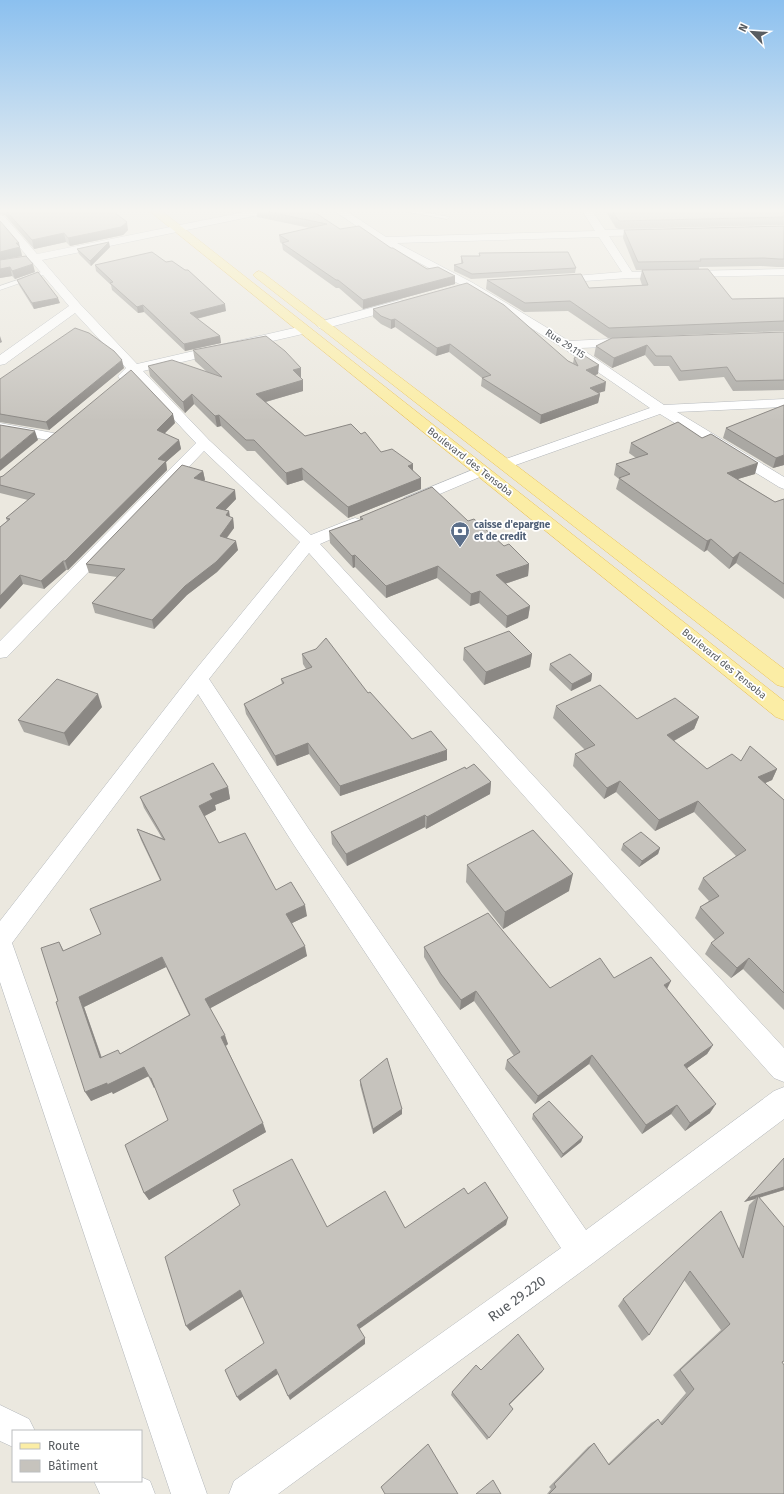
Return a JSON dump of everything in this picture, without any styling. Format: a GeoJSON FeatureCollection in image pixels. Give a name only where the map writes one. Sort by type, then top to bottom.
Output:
{"type":"FeatureCollection","features":[{"type":"Feature","properties":{"kind":"main road","name":"Boulevard des Tensoba"},"geometry":{"type":"LineString","coordinates":[[250,282],[303,330],[784,712]]}},
{"type":"Feature","properties":{"kind":"main road","name":"Boulevard des Tensoba"},"geometry":{"type":"LineString","coordinates":[[268,282],[784,680]]}},
{"type":"Feature","properties":{"kind":"street"},"geometry":{"type":"LineString","coordinates":[[55,282],[76,307],[133,369],[204,443],[310,542],[784,1068]]}},
{"type":"Feature","properties":{"kind":"street","name":"Rue 29.115"},"geometry":{"type":"LineString","coordinates":[[463,282],[567,345],[661,409],[784,484]]}},
{"type":"Feature","properties":{"kind":"street"},"geometry":{"type":"LineString","coordinates":[[454,289],[469,285],[492,284]]}},
{"type":"Feature","properties":{"kind":"street"},"geometry":{"type":"LineString","coordinates":[[323,325],[408,302]]}},
{"type":"Feature","properties":{"kind":"street"},"geometry":{"type":"LineString","coordinates":[[0,361],[76,307]]}},
{"type":"Feature","properties":{"kind":"street"},"geometry":{"type":"LineString","coordinates":[[116,384],[133,369],[303,330]]}},
{"type":"Feature","properties":{"kind":"street"},"geometry":{"type":"LineString","coordinates":[[567,345],[644,342]]}},
{"type":"Feature","properties":{"kind":"street"},"geometry":{"type":"LineString","coordinates":[[505,464],[661,409],[784,403]]}},
{"type":"Feature","properties":{"kind":"street"},"geometry":{"type":"LineString","coordinates":[[0,427],[53,437]]}},
{"type":"Feature","properties":{"kind":"street"},"geometry":{"type":"LineString","coordinates":[[41,447],[64,428]]}},
{"type":"Feature","properties":{"kind":"street"},"geometry":{"type":"LineString","coordinates":[[0,652],[204,443]]}},
{"type":"Feature","properties":{"kind":"street"},"geometry":{"type":"LineString","coordinates":[[396,507],[482,471]]}},
{"type":"Feature","properties":{"kind":"street"},"geometry":{"type":"LineString","coordinates":[[0,940],[199,679],[310,542],[367,518]]}},
{"type":"Feature","properties":{"kind":"street"},"geometry":{"type":"LineString","coordinates":[[199,679],[306,844],[582,1252]]}},
{"type":"Feature","properties":{"kind":"street"},"geometry":{"type":"LineString","coordinates":[[0,944],[189,1494]]}},
{"type":"Feature","properties":{"kind":"street","name":"Rue 29.220"},"geometry":{"type":"LineString","coordinates":[[247,1494],[582,1252],[784,1101]]}},
{"type":"Feature","properties":{"kind":"street"},"geometry":{"type":"LineString","coordinates":[[0,1422],[15,1430]]}},
{"type":"Feature","properties":{"kind":"street"},"geometry":{"type":"LineString","coordinates":[[114,1482],[137,1494]]}},
{"type":"Feature","properties":{"kind":"lane"},"geometry":{"type":"LineString","coordinates":[[0,288],[15,282]]}},
{"type":"Feature","properties":{"kind":"building"},"geometry":{"type":"Polygon","coordinates":[[[18,282],[45,282],[58,298],[32,303],[18,282]]]}},
{"type":"Feature","properties":{"kind":"building"},"geometry":{"type":"Polygon","coordinates":[[[201,282],[225,304],[190,313],[220,336],[184,344],[143,305],[137,307],[110,283],[201,282]]]}},
{"type":"Feature","properties":{"kind":"building"},"geometry":{"type":"Polygon","coordinates":[[[340,282],[433,282],[363,300],[340,282]]]}},
{"type":"Feature","properties":{"kind":"building"},"geometry":{"type":"Polygon","coordinates":[[[490,282],[585,282],[589,288],[648,285],[647,282],[718,282],[732,299],[784,298],[784,321],[609,328],[570,301],[525,303],[490,282]]]}},
{"type":"Feature","properties":{"kind":"building"},"geometry":{"type":"Polygon","coordinates":[[[467,283],[504,305],[568,361],[578,366],[574,358],[582,354],[599,365],[586,370],[606,382],[590,388],[600,394],[541,415],[482,378],[491,375],[450,344],[437,348],[395,319],[391,320],[381,316],[373,309],[467,283]]]}},
{"type":"Feature","properties":{"kind":"building"},"geometry":{"type":"Polygon","coordinates":[[[75,328],[89,333],[114,351],[122,360],[46,422],[0,414],[0,379],[75,328]]]}},
{"type":"Feature","properties":{"kind":"building"},"geometry":{"type":"Polygon","coordinates":[[[784,332],[784,380],[736,381],[727,367],[681,371],[671,356],[656,356],[647,345],[614,358],[596,346],[612,338],[784,332]]]}},
{"type":"Feature","properties":{"kind":"building"},"geometry":{"type":"Polygon","coordinates":[[[266,336],[285,351],[301,368],[293,370],[303,380],[256,394],[305,436],[351,424],[361,434],[365,432],[381,452],[392,449],[413,464],[408,466],[421,478],[348,507],[302,468],[286,473],[254,440],[246,440],[219,415],[215,416],[192,394],[183,402],[148,366],[172,360],[222,377],[193,350],[266,336]]]}},
{"type":"Feature","properties":{"kind":"building"},"geometry":{"type":"Polygon","coordinates":[[[131,370],[173,414],[157,430],[179,440],[158,459],[166,461],[65,561],[63,561],[41,581],[20,575],[0,596],[0,527],[10,519],[6,518],[35,494],[0,485],[0,477],[131,370]]]}},
{"type":"Feature","properties":{"kind":"building"},"geometry":{"type":"Polygon","coordinates":[[[784,405],[784,455],[776,458],[726,428],[784,405]]]}},
{"type":"Feature","properties":{"kind":"building"},"geometry":{"type":"Polygon","coordinates":[[[678,422],[702,438],[711,434],[758,463],[727,473],[775,502],[784,499],[784,584],[740,552],[733,558],[711,539],[707,541],[619,478],[630,474],[616,464],[648,454],[631,443],[678,422]]]}},
{"type":"Feature","properties":{"kind":"building"},"geometry":{"type":"Polygon","coordinates":[[[0,425],[35,431],[0,460],[0,425]]]}},
{"type":"Feature","properties":{"kind":"building"},"geometry":{"type":"Polygon","coordinates":[[[182,465],[203,471],[194,478],[235,490],[216,508],[229,511],[226,515],[233,518],[220,536],[236,541],[216,562],[185,586],[152,620],[92,603],[125,569],[86,564],[182,465]]]}},
{"type":"Feature","properties":{"kind":"building"},"geometry":{"type":"Polygon","coordinates":[[[432,487],[468,521],[474,519],[504,546],[509,544],[529,564],[496,575],[530,606],[507,616],[480,591],[471,594],[438,566],[386,586],[355,555],[352,556],[329,531],[363,519],[360,517],[432,487]]]}},
{"type":"Feature","properties":{"kind":"building"},"geometry":{"type":"Polygon","coordinates":[[[509,631],[532,654],[486,672],[464,648],[509,631]]]}},
{"type":"Feature","properties":{"kind":"building"},"geometry":{"type":"Polygon","coordinates":[[[326,638],[368,693],[370,692],[412,739],[431,731],[447,750],[340,786],[308,743],[275,756],[244,704],[284,683],[281,679],[312,667],[302,654],[316,649],[326,638]]]}},
{"type":"Feature","properties":{"kind":"building"},"geometry":{"type":"Polygon","coordinates":[[[570,654],[592,674],[572,684],[550,664],[570,654]]]}},
{"type":"Feature","properties":{"kind":"building"},"geometry":{"type":"Polygon","coordinates":[[[57,679],[98,694],[64,733],[18,720],[57,679]]]}},
{"type":"Feature","properties":{"kind":"building"},"geometry":{"type":"Polygon","coordinates":[[[600,685],[637,719],[675,698],[699,717],[667,735],[707,769],[732,754],[741,761],[750,746],[777,769],[758,777],[784,800],[784,993],[749,958],[737,968],[711,943],[724,933],[700,907],[719,896],[703,878],[746,850],[698,801],[659,820],[620,781],[607,788],[575,754],[595,745],[556,706],[600,685]]]}},
{"type":"Feature","properties":{"kind":"building"},"geometry":{"type":"Polygon","coordinates":[[[213,763],[228,787],[210,794],[213,799],[199,806],[219,843],[245,833],[276,890],[291,882],[305,905],[286,914],[305,946],[205,999],[225,1035],[221,1037],[263,1123],[144,1193],[125,1145],[168,1120],[151,1078],[144,1067],[107,1085],[107,1083],[85,1092],[56,1002],[58,1001],[41,948],[59,942],[63,951],[101,934],[90,909],[161,880],[137,829],[165,840],[140,797],[213,763]],[[162,957],[79,997],[100,1058],[118,1050],[120,1054],[190,1015],[162,957]]]}},
{"type":"Feature","properties":{"kind":"building"},"geometry":{"type":"Polygon","coordinates":[[[474,764],[491,782],[427,817],[425,815],[346,854],[331,832],[465,767],[466,769],[474,764]]]}},
{"type":"Feature","properties":{"kind":"building"},"geometry":{"type":"Polygon","coordinates":[[[533,830],[573,874],[505,912],[467,865],[533,830]]]}},
{"type":"Feature","properties":{"kind":"building"},"geometry":{"type":"Polygon","coordinates":[[[641,832],[660,848],[642,861],[623,844],[641,832]]]}},
{"type":"Feature","properties":{"kind":"building"},"geometry":{"type":"Polygon","coordinates":[[[488,913],[550,988],[600,958],[614,978],[651,957],[671,981],[664,985],[713,1045],[684,1065],[716,1104],[690,1123],[677,1105],[646,1125],[592,1055],[538,1096],[507,1060],[520,1052],[476,991],[461,1000],[441,974],[424,947],[488,913]]]}},
{"type":"Feature","properties":{"kind":"building"},"geometry":{"type":"Polygon","coordinates":[[[387,1058],[402,1109],[373,1129],[360,1080],[387,1058]]]}},
{"type":"Feature","properties":{"kind":"building"},"geometry":{"type":"Polygon","coordinates":[[[549,1101],[583,1137],[563,1154],[533,1114],[549,1101]]]}},
{"type":"Feature","properties":{"kind":"building"},"geometry":{"type":"Polygon","coordinates":[[[784,1158],[784,1187],[748,1198],[784,1158]]]}},
{"type":"Feature","properties":{"kind":"building"},"geometry":{"type":"Polygon","coordinates":[[[292,1159],[327,1227],[385,1191],[405,1228],[464,1188],[468,1194],[485,1182],[508,1218],[357,1325],[365,1338],[288,1396],[276,1369],[237,1397],[225,1370],[264,1343],[240,1290],[186,1326],[165,1257],[240,1205],[233,1190],[292,1159]]]}},
{"type":"Feature","properties":{"kind":"building"},"geometry":{"type":"Polygon","coordinates":[[[758,1196],[784,1227],[784,1361],[782,1362],[784,1365],[784,1494],[549,1494],[556,1487],[554,1484],[594,1443],[609,1465],[658,1419],[662,1425],[694,1389],[680,1370],[730,1324],[690,1271],[649,1335],[623,1299],[721,1211],[743,1258],[758,1196]]]}},
{"type":"Feature","properties":{"kind":"building"},"geometry":{"type":"Polygon","coordinates":[[[518,1334],[544,1369],[509,1404],[513,1409],[489,1438],[452,1392],[476,1365],[481,1370],[518,1334]]]}},
{"type":"Feature","properties":{"kind":"building"},"geometry":{"type":"Polygon","coordinates":[[[428,1444],[458,1494],[385,1494],[381,1487],[428,1444]]]}},
{"type":"Feature","properties":{"kind":"building"},"geometry":{"type":"Polygon","coordinates":[[[493,1480],[501,1494],[476,1494],[493,1480]]]}},
{"type":"Feature","properties":{"kind":"place","name":"caisse d'epargne et de credit"},"geometry":{"type":"Point","coordinates":[460,548]}}]}
